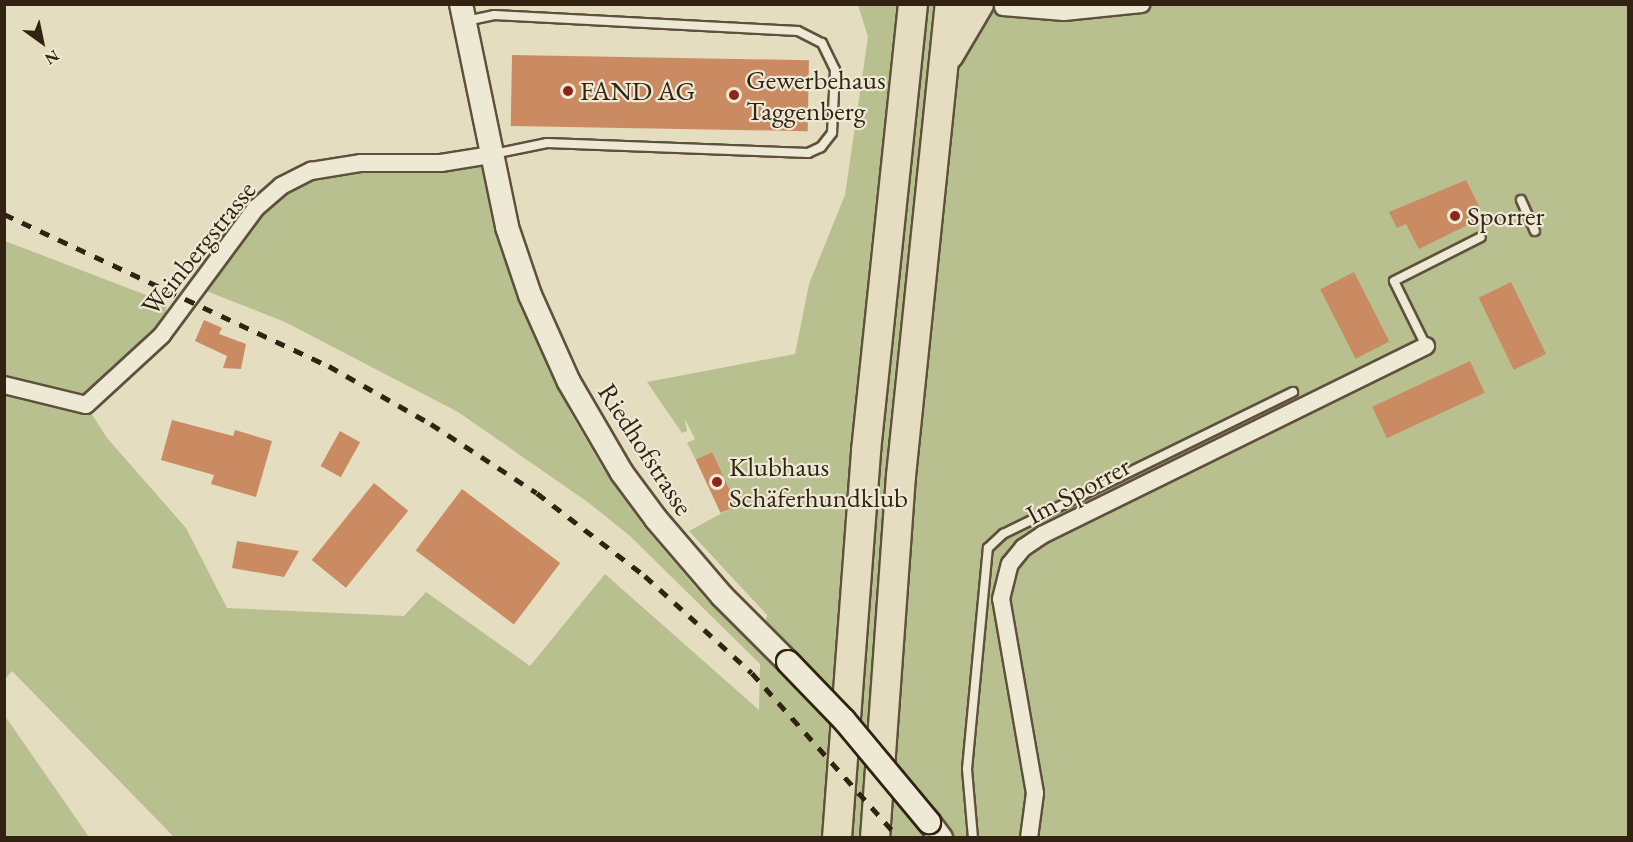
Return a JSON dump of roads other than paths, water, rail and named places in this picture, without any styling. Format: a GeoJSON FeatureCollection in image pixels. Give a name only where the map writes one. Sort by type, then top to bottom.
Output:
{"type":"FeatureCollection","features":[{"type":"Feature","properties":{"kind":"highway"},"geometry":{"type":"LineString","coordinates":[[837,837],[866,451],[913,4]]}},
{"type":"Feature","properties":{"kind":"highway"},"geometry":{"type":"LineString","coordinates":[[874,837],[900,488],[951,4]]}},
{"type":"Feature","properties":{"kind":"highway"},"geometry":{"type":"LineString","coordinates":[[943,65],[991,6]]}},
{"type":"Feature","properties":{"kind":"street"},"geometry":{"type":"LineString","coordinates":[[991,6],[1064,12],[1142,4]]}},
{"type":"Feature","properties":{"kind":"street","name":"Riedhofstrasse"},"geometry":{"type":"LineString","coordinates":[[463,13],[499,153],[507,227],[530,295],[554,351],[603,443],[691,563],[844,720],[935,830]]}},
{"type":"Feature","properties":{"kind":"street","name":"Weinbergstrasse"},"geometry":{"type":"LineString","coordinates":[[4,385],[86,405],[162,335],[256,208],[281,186],[311,171],[361,163],[441,163],[499,153]]}},
{"type":"Feature","properties":{"kind":"street","name":"Im Sporrer"},"geometry":{"type":"LineString","coordinates":[[1029,837],[1035,793],[1000,599],[1002,582],[1017,556],[1042,535],[1426,346]]}},
{"type":"Feature","properties":{"kind":"lane"},"geometry":{"type":"LineString","coordinates":[[463,13],[798,31],[822,43],[835,70],[832,133],[821,147],[808,153],[547,143],[499,153]]}},
{"type":"Feature","properties":{"kind":"lane"},"geometry":{"type":"LineString","coordinates":[[1521,200],[1535,231]]}},
{"type":"Feature","properties":{"kind":"lane"},"geometry":{"type":"LineString","coordinates":[[1426,346],[1395,281],[1481,237]]}},
{"type":"Feature","properties":{"kind":"lane"},"geometry":{"type":"LineString","coordinates":[[973,837],[967,769],[988,548],[1003,534],[1293,392]]}},
{"type":"Feature","properties":{"kind":"railway"},"geometry":{"type":"LineString","coordinates":[[4,214],[329,366],[431,424],[537,493],[645,576],[752,673],[899,838]]}},
{"type":"Feature","properties":{"kind":"place","name":"FAND AG"},"geometry":{"type":"Point","coordinates":[568,91]}},
{"type":"Feature","properties":{"kind":"place","name":"Gewerbehaus Taggenberg"},"geometry":{"type":"Point","coordinates":[734,95]}},
{"type":"Feature","properties":{"kind":"place","name":"Sporrer"},"geometry":{"type":"Point","coordinates":[1455,216]}},
{"type":"Feature","properties":{"kind":"place","name":"Klubhaus Schäferhundklub"},"geometry":{"type":"Point","coordinates":[717,482]}}]}
